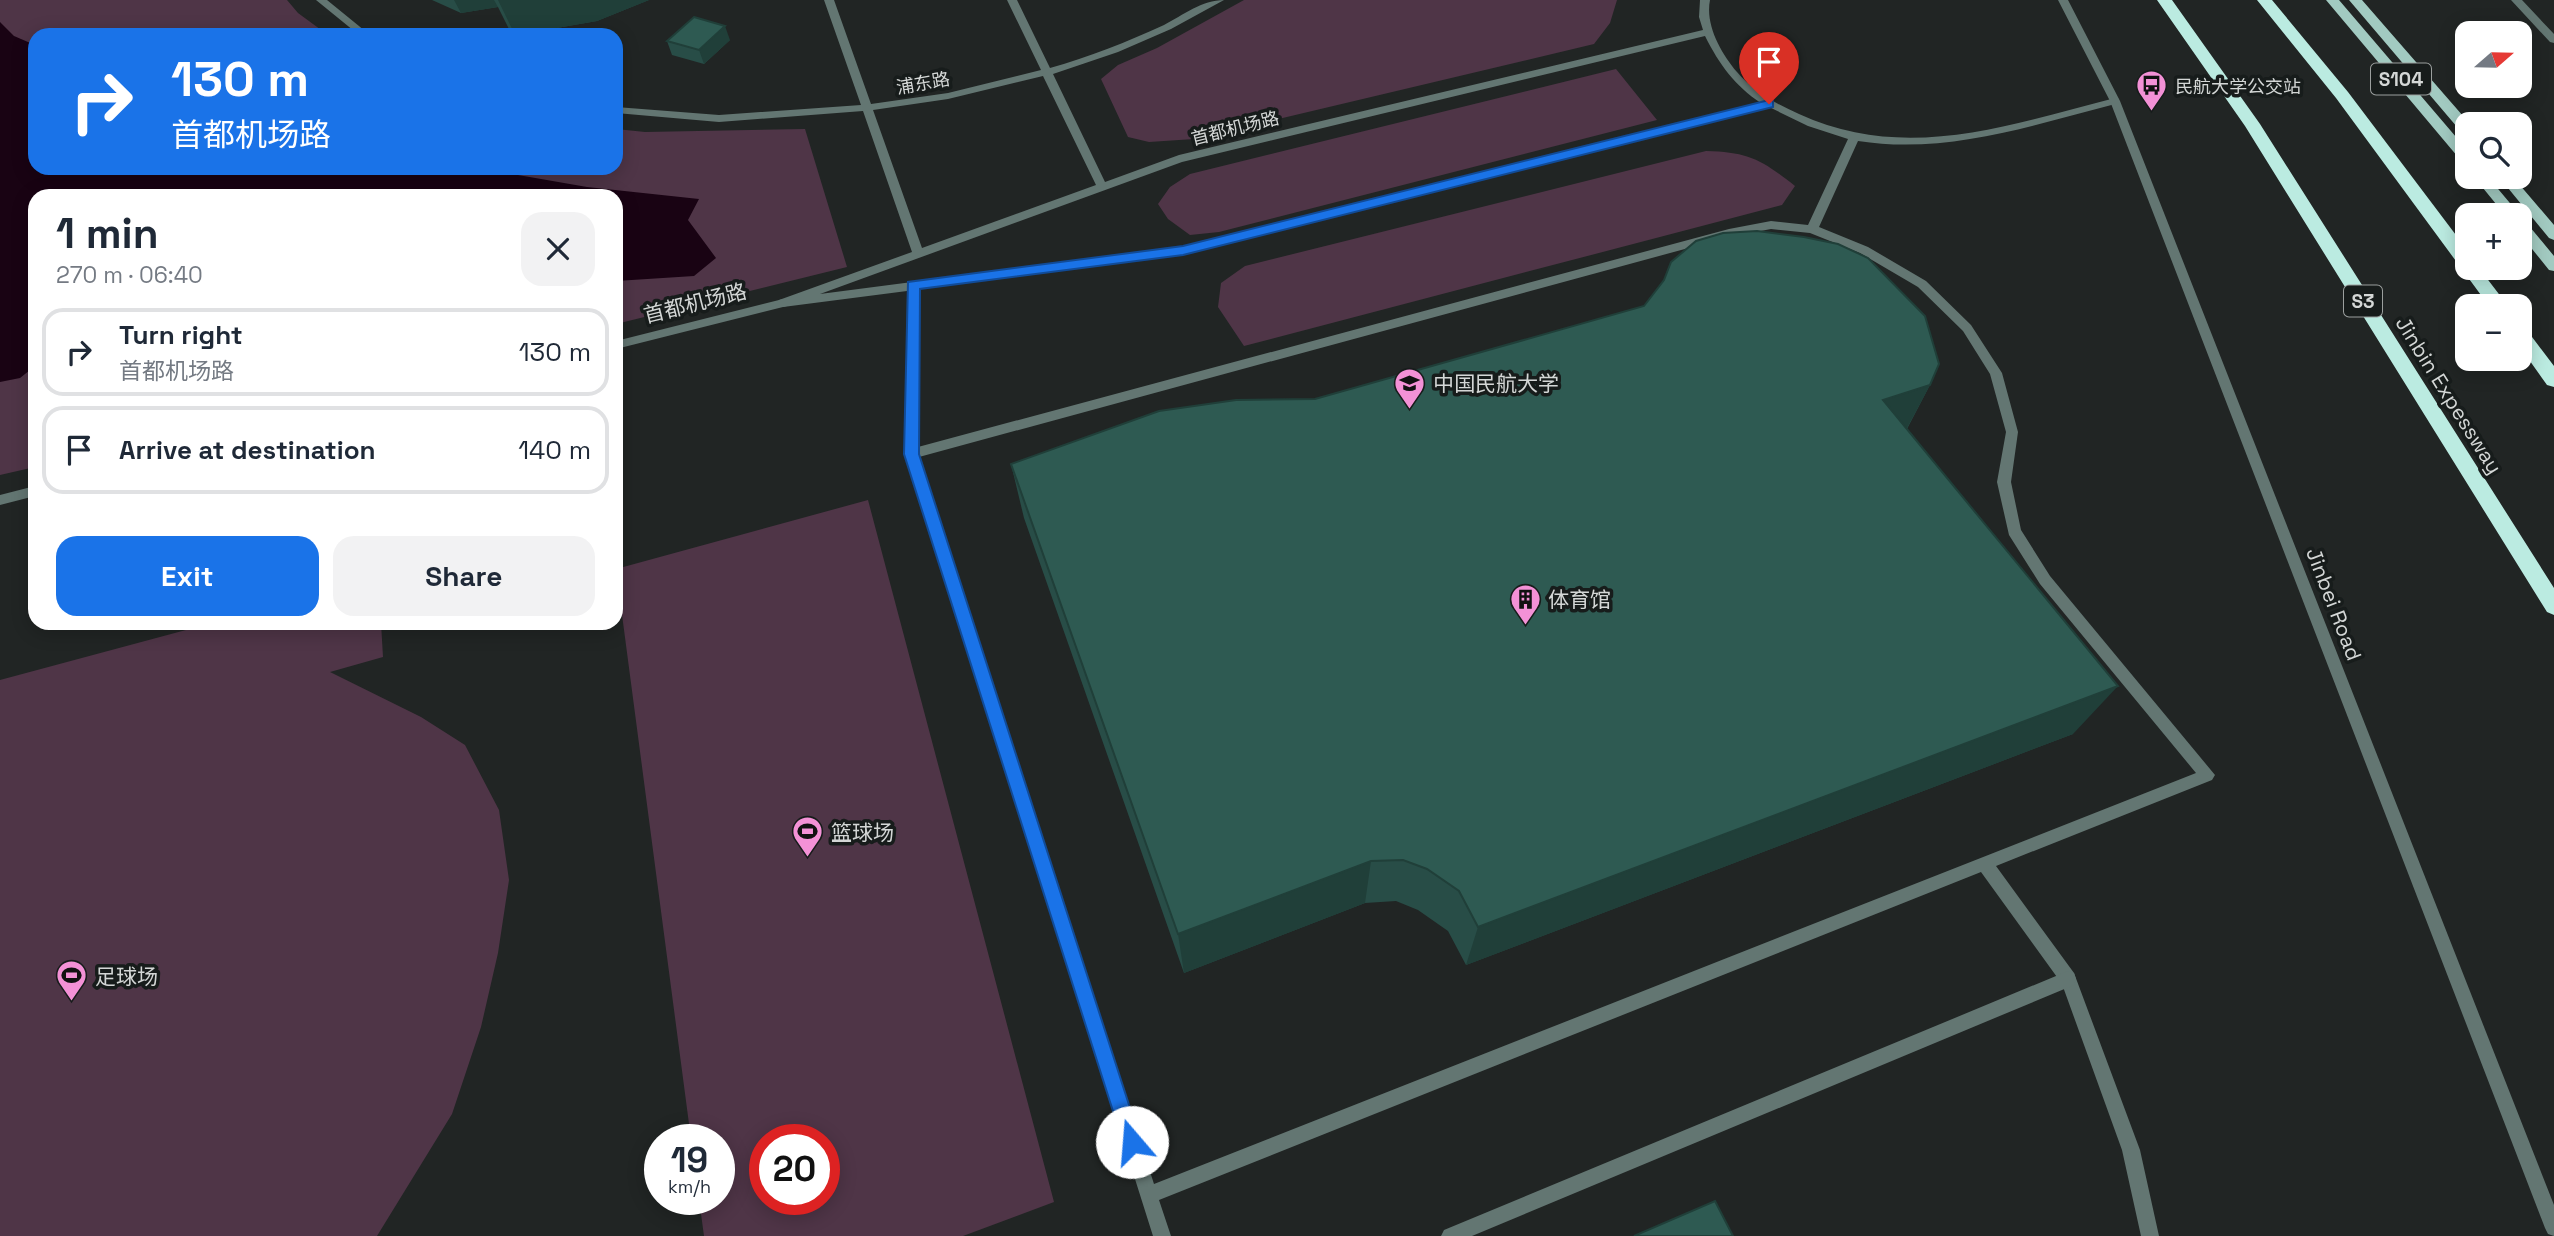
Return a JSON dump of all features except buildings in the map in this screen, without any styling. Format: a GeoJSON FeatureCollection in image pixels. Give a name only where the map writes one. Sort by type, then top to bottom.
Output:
{"type":"FeatureCollection","features":[{"type":"Feature","properties":{"kind":"highway","name":"Jinbin Expessway"},"geometry":{"type":"LineString","coordinates":[[2164,0],[2252,124],[2554,606]]}},
{"type":"Feature","properties":{"kind":"highway"},"geometry":{"type":"LineString","coordinates":[[2264,0],[2342,94],[2455,247]]}},
{"type":"Feature","properties":{"kind":"highway"},"geometry":{"type":"LineString","coordinates":[[2532,350],[2554,380]]}},
{"type":"Feature","properties":{"kind":"main road","name":"S104"},"geometry":{"type":"LineString","coordinates":[[2332,0],[2455,145]]}},
{"type":"Feature","properties":{"kind":"main road","name":"S104"},"geometry":{"type":"LineString","coordinates":[[2355,0],[2455,116]]}},
{"type":"Feature","properties":{"kind":"main road"},"geometry":{"type":"LineString","coordinates":[[2491,189],[2503,203]]}},
{"type":"Feature","properties":{"kind":"main road"},"geometry":{"type":"LineString","coordinates":[[2516,189],[2554,235]]}},
{"type":"Feature","properties":{"kind":"main road"},"geometry":{"type":"LineString","coordinates":[[2532,239],[2554,266]]}},
{"type":"Feature","properties":{"kind":"street"},"geometry":{"type":"LineString","coordinates":[[321,0],[356,28]]}},
{"type":"Feature","properties":{"kind":"street"},"geometry":{"type":"LineString","coordinates":[[829,0],[918,253]]}},
{"type":"Feature","properties":{"kind":"street"},"geometry":{"type":"LineString","coordinates":[[1013,0],[1102,187]]}},
{"type":"Feature","properties":{"kind":"street","name":"浦东路"},"geometry":{"type":"LineString","coordinates":[[623,111],[711,118],[867,109],[959,95],[1047,72],[1131,43],[1219,0]]}},
{"type":"Feature","properties":{"kind":"street"},"geometry":{"type":"LineString","coordinates":[[1705,0],[1703,6],[1708,32],[1732,74],[1769,104],[1811,124],[1854,138],[1906,142],[1945,138],[2115,101]]}},
{"type":"Feature","properties":{"kind":"street","name":"Jinbei Road"},"geometry":{"type":"LineString","coordinates":[[2063,0],[2115,101],[2554,1228]]}},
{"type":"Feature","properties":{"kind":"street"},"geometry":{"type":"LineString","coordinates":[[2516,0],[2554,40]]}},
{"type":"Feature","properties":{"kind":"street","name":"首都机场路"},"geometry":{"type":"LineString","coordinates":[[623,343],[783,303],[1180,159],[1708,32]]}},
{"type":"Feature","properties":{"kind":"street","name":"首都机场路"},"geometry":{"type":"LineString","coordinates":[[783,303],[1183,251],[1769,104]]}},
{"type":"Feature","properties":{"kind":"street"},"geometry":{"type":"LineString","coordinates":[[1812,229],[1854,138]]}},
{"type":"Feature","properties":{"kind":"street"},"geometry":{"type":"LineString","coordinates":[[912,454],[1728,233],[1771,225],[1812,229],[1864,250],[1922,284],[1967,328],[1996,373],[2012,432],[2004,482],[2014,531],[2045,580],[2207,775],[1149,1195]]}},
{"type":"Feature","properties":{"kind":"street"},"geometry":{"type":"LineString","coordinates":[[913,285],[912,454],[1162,1236]]}},
{"type":"Feature","properties":{"kind":"street"},"geometry":{"type":"LineString","coordinates":[[0,500],[28,493]]}},
{"type":"Feature","properties":{"kind":"street"},"geometry":{"type":"LineString","coordinates":[[1984,863],[2068,979],[2131,1150],[2150,1236]]}},
{"type":"Feature","properties":{"kind":"street"},"geometry":{"type":"LineString","coordinates":[[1450,1236],[2068,979]]}},
{"type":"Feature","properties":{"kind":"shaded area"},"geometry":{"type":"Polygon","coordinates":[[[0,0],[287,0],[298,13],[318,28],[28,28],[28,175],[623,175],[623,130],[645,132],[805,129],[847,267],[623,322],[623,189],[28,189],[28,469],[0,475],[0,0]]]}},
{"type":"Feature","properties":{"kind":"shaded area"},"geometry":{"type":"Polygon","coordinates":[[[1244,0],[1617,0],[1610,23],[1594,44],[1194,139],[1149,142],[1128,137],[1101,79],[1118,65],[1157,48],[1244,0]]]}},
{"type":"Feature","properties":{"kind":"shaded area"},"geometry":{"type":"Polygon","coordinates":[[[0,22],[14,36],[28,42],[28,175],[518,175],[606,189],[28,189],[28,372],[20,378],[0,382],[0,22]]]}},
{"type":"Feature","properties":{"kind":"shaded area"},"geometry":{"type":"Polygon","coordinates":[[[1616,69],[1657,120],[1219,232],[1190,235],[1168,219],[1158,204],[1170,187],[1190,174],[1616,69]]]}},
{"type":"Feature","properties":{"kind":"shaded area"},"geometry":{"type":"Polygon","coordinates":[[[1706,151],[1733,153],[1754,159],[1795,186],[1782,205],[1244,346],[1218,307],[1221,283],[1245,266],[1706,151]]]}},
{"type":"Feature","properties":{"kind":"shaded area"},"geometry":{"type":"Polygon","coordinates":[[[623,191],[699,199],[688,220],[716,258],[694,276],[623,281],[623,191]]]}},
{"type":"Feature","properties":{"kind":"shaded area","name":"篮球场"},"geometry":{"type":"Polygon","coordinates":[[[868,500],[1054,1202],[963,1236],[704,1236],[701,1215],[735,1215],[735,1124],[689,1124],[623,622],[623,567],[868,500]]]}},
{"type":"Feature","properties":{"kind":"shaded area"},"geometry":{"type":"Polygon","coordinates":[[[186,630],[381,630],[383,657],[330,672],[421,717],[465,745],[499,810],[509,880],[498,953],[481,1027],[452,1114],[377,1236],[0,1236],[0,680],[186,630]]]}},
{"type":"Feature","properties":{"kind":"place","name":"民航大学公交站"},"geometry":{"type":"Point","coordinates":[2152,113]}},
{"type":"Feature","properties":{"kind":"place","name":"中国民航大学"},"geometry":{"type":"Point","coordinates":[1410,410]}},
{"type":"Feature","properties":{"kind":"place","name":"体育馆"},"geometry":{"type":"Point","coordinates":[1525,626]}},
{"type":"Feature","properties":{"kind":"place","name":"篮球场"},"geometry":{"type":"Point","coordinates":[808,859]}},
{"type":"Feature","properties":{"kind":"place","name":"足球场"},"geometry":{"type":"Point","coordinates":[72,1003]}},
{"type":"Feature","properties":{"kind":"route"},"geometry":{"type":"LineString","coordinates":[[1132,1142],[912,454],[913,285],[1183,251],[1769,104]]}}]}
